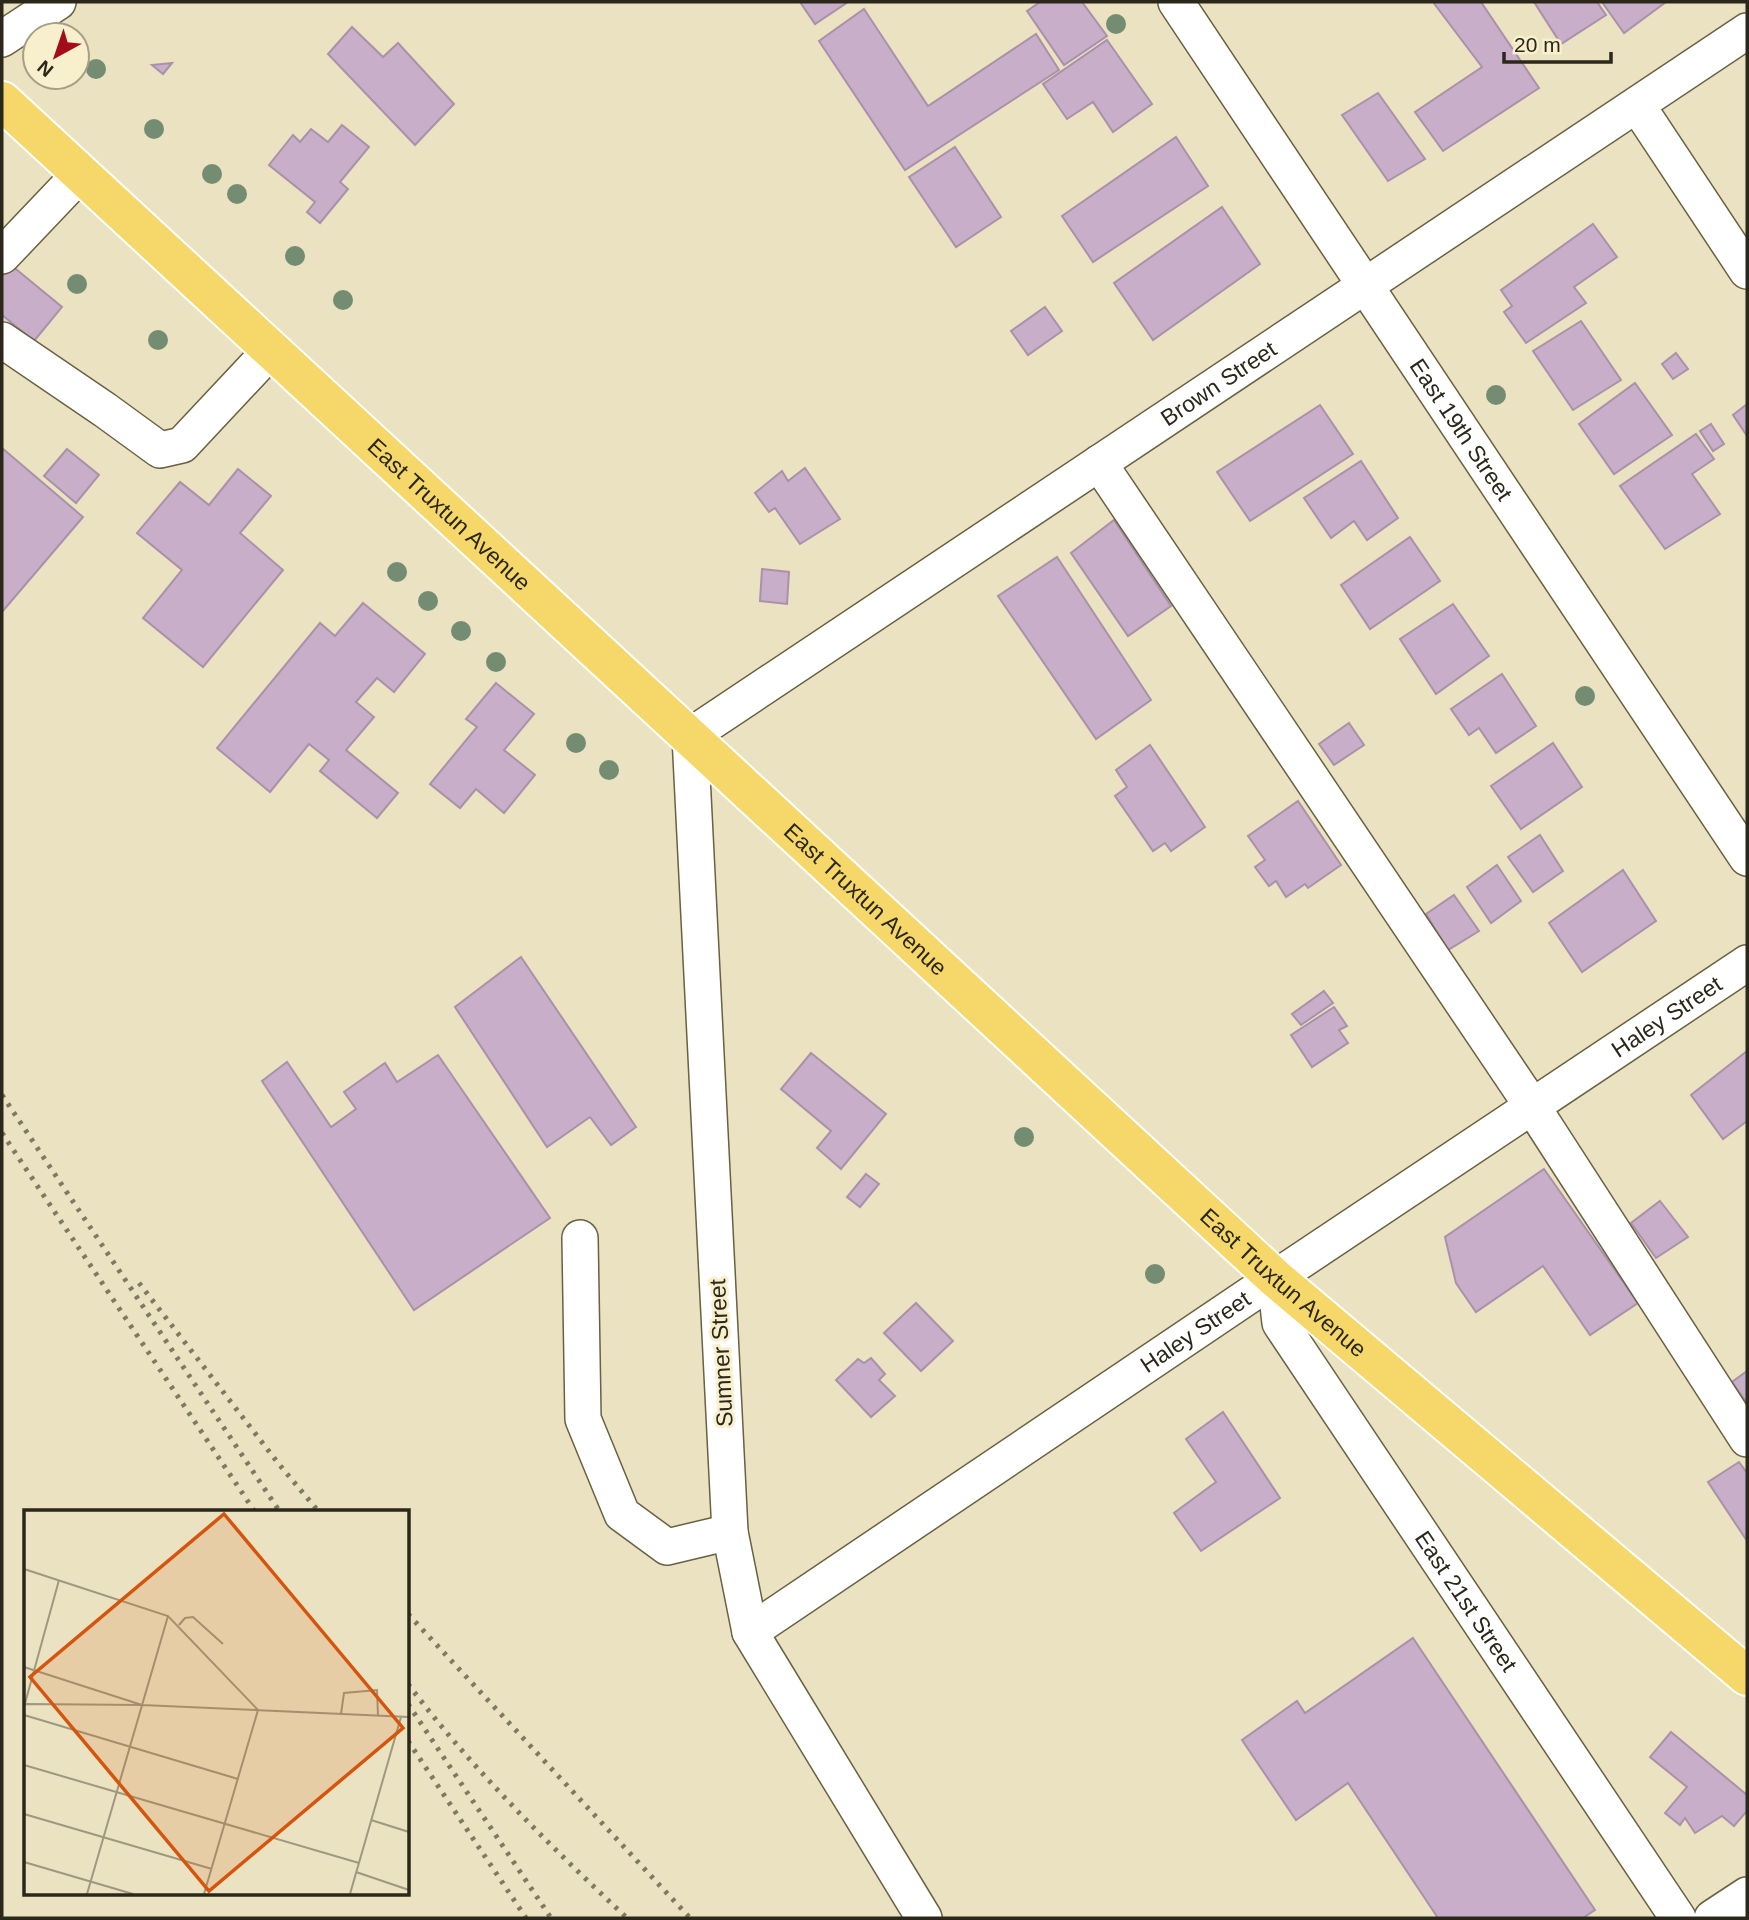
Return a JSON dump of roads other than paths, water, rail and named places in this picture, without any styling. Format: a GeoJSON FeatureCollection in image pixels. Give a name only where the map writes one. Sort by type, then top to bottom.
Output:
{"type":"FeatureCollection","features":[{"type":"Feature","properties":{"kind":"main road","name":"East Truxtun Avenue"},"geometry":{"type":"LineString","coordinates":[[2,101],[1275,1278],[1747,1676]]}},
{"type":"Feature","properties":{"kind":"street"},"geometry":{"type":"LineString","coordinates":[[2,39],[58,2]]}},
{"type":"Feature","properties":{"kind":"street","name":"East 19th Street"},"geometry":{"type":"LineString","coordinates":[[1176,2],[1747,858]]}},
{"type":"Feature","properties":{"kind":"street","name":"Brown Street"},"geometry":{"type":"LineString","coordinates":[[690,736],[1747,31]]}},
{"type":"Feature","properties":{"kind":"street"},"geometry":{"type":"LineString","coordinates":[[1637,105],[1747,271]]}},
{"type":"Feature","properties":{"kind":"street"},"geometry":{"type":"LineString","coordinates":[[2,256],[80,174]]}},
{"type":"Feature","properties":{"kind":"street"},"geometry":{"type":"LineString","coordinates":[[2,340],[160,450],[182,445],[271,350]]}},
{"type":"Feature","properties":{"kind":"street"},"geometry":{"type":"LineString","coordinates":[[1099,463],[1532,1106],[1747,1439]]}},
{"type":"Feature","properties":{"kind":"street","name":"Sumner Street"},"geometry":{"type":"LineString","coordinates":[[690,736],[730,1532],[750,1632],[925,1918]]}},
{"type":"Feature","properties":{"kind":"street","name":"Haley Street"},"geometry":{"type":"LineString","coordinates":[[750,1632],[1747,963]]}},
{"type":"Feature","properties":{"kind":"street"},"geometry":{"type":"LineString","coordinates":[[580,1238],[583,1419],[622,1514],[667,1547],[730,1532]]}},
{"type":"Feature","properties":{"kind":"street","name":"East 21st Street"},"geometry":{"type":"LineString","coordinates":[[1275,1278],[1280,1323],[1678,1918]]}},
{"type":"Feature","properties":{"kind":"street"},"geometry":{"type":"LineString","coordinates":[[1712,1918],[1747,1895]]}},
{"type":"Feature","properties":{"kind":"railway"},"geometry":{"type":"LineString","coordinates":[[2,1095],[279,1510]]}},
{"type":"Feature","properties":{"kind":"railway"},"geometry":{"type":"LineString","coordinates":[[2,1133],[254,1510]]}},
{"type":"Feature","properties":{"kind":"railway"},"geometry":{"type":"LineString","coordinates":[[139,1283],[317,1510]]}},
{"type":"Feature","properties":{"kind":"railway"},"geometry":{"type":"LineString","coordinates":[[410,1616],[690,1918]]}},
{"type":"Feature","properties":{"kind":"railway"},"geometry":{"type":"LineString","coordinates":[[410,1686],[458,1746],[512,1806],[627,1918]]}},
{"type":"Feature","properties":{"kind":"railway"},"geometry":{"type":"LineString","coordinates":[[410,1707],[551,1918]]}},
{"type":"Feature","properties":{"kind":"railway"},"geometry":{"type":"LineString","coordinates":[[410,1744],[526,1918]]}}]}
